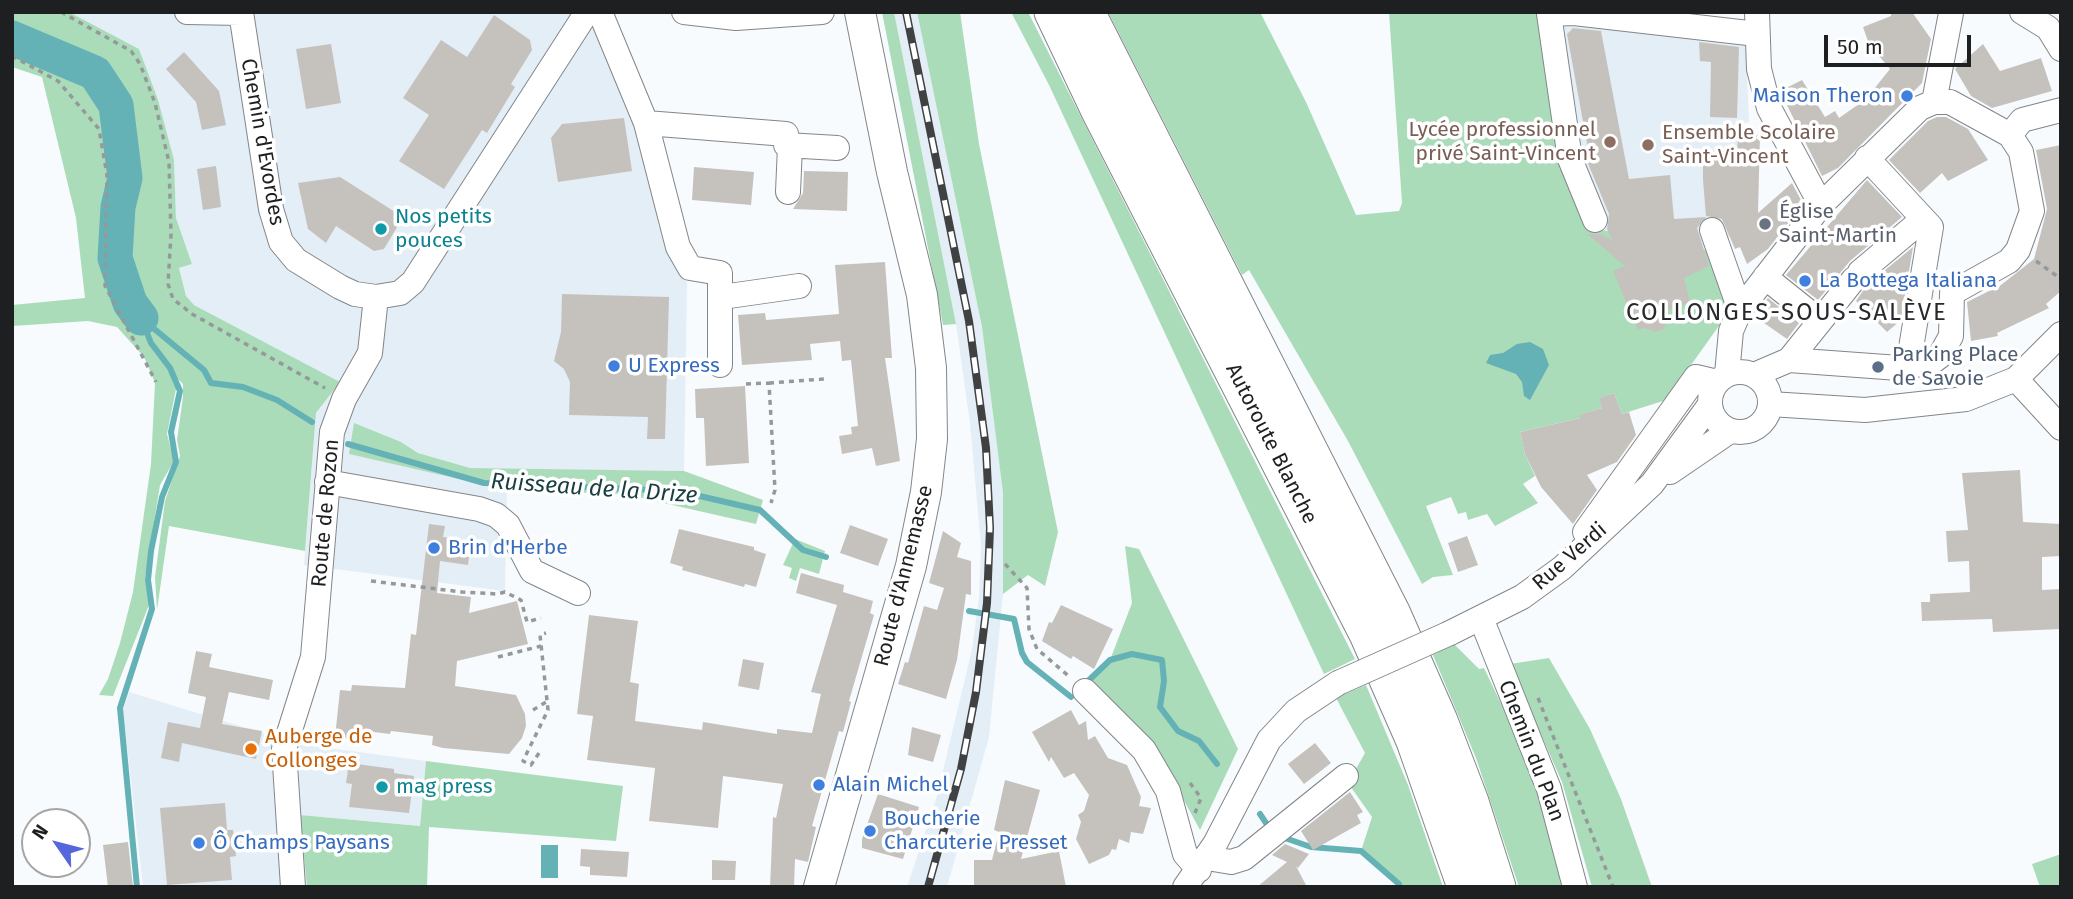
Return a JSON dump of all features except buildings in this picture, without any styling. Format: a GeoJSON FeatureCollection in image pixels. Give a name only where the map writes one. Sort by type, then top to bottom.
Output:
{"type":"FeatureCollection","features":[{"type":"Feature","properties":{"kind":"highway","name":"Autoroute Blanche"},"geometry":{"type":"LineString","coordinates":[[1052,12],[1099,111],[1367,634],[1414,741],[1465,887]]}},
{"type":"Feature","properties":{"kind":"highway","name":"Autoroute Blanche"},"geometry":{"type":"LineString","coordinates":[[1087,12],[1393,614],[1471,802],[1498,887]]}},
{"type":"Feature","properties":{"kind":"main road","name":"Route d'Annemasse"},"geometry":{"type":"LineString","coordinates":[[819,887],[911,566],[925,503],[932,439],[931,368],[922,295],[892,172],[860,12]]}},
{"type":"Feature","properties":{"kind":"street"},"geometry":{"type":"LineString","coordinates":[[187,12],[241,13]]}},
{"type":"Feature","properties":{"kind":"street"},"geometry":{"type":"LineString","coordinates":[[376,297],[400,293],[414,282],[587,12]]}},
{"type":"Feature","properties":{"kind":"street"},"geometry":{"type":"LineString","coordinates":[[600,12],[646,123],[677,247],[690,268],[720,273],[720,365]]}},
{"type":"Feature","properties":{"kind":"street"},"geometry":{"type":"LineString","coordinates":[[684,12],[736,18],[822,12]]}},
{"type":"Feature","properties":{"kind":"street"},"geometry":{"type":"LineString","coordinates":[[2022,12],[2048,28],[2061,49]]}},
{"type":"Feature","properties":{"kind":"street","name":"Chemin d'Evordes"},"geometry":{"type":"LineString","coordinates":[[241,13],[271,209],[281,242],[296,260],[331,282],[355,294],[376,297]]}},
{"type":"Feature","properties":{"kind":"street"},"geometry":{"type":"LineString","coordinates":[[1934,102],[1951,13]]}},
{"type":"Feature","properties":{"kind":"street"},"geometry":{"type":"LineString","coordinates":[[1595,220],[1570,159],[1549,14],[1757,23],[1759,69],[1771,114],[1821,205]]}},
{"type":"Feature","properties":{"kind":"street"},"geometry":{"type":"LineString","coordinates":[[1562,568],[1618,484],[1696,377],[1722,378],[1741,372],[1754,375],[1768,390],[1770,404],[1760,425],[1746,432],[1730,431],[1714,419],[1709,406],[1710,393],[1722,378],[1731,331],[1740,310],[1821,205],[1920,108],[1934,102],[1950,102],[1961,106],[2012,149],[2032,211],[2018,250],[1991,273],[1956,286],[1952,293],[1951,336],[1945,350],[1937,359],[1908,366],[1789,360],[1754,375]]}},
{"type":"Feature","properties":{"kind":"street"},"geometry":{"type":"LineString","coordinates":[[2012,149],[2022,120],[2061,110]]}},
{"type":"Feature","properties":{"kind":"street"},"geometry":{"type":"LineString","coordinates":[[646,123],[786,134],[786,145],[837,148]]}},
{"type":"Feature","properties":{"kind":"street"},"geometry":{"type":"LineString","coordinates":[[788,192],[790,146]]}},
{"type":"Feature","properties":{"kind":"street"},"geometry":{"type":"LineString","coordinates":[[1867,158],[1934,223]]}},
{"type":"Feature","properties":{"kind":"street"},"geometry":{"type":"LineString","coordinates":[[1908,366],[1934,223]]}},
{"type":"Feature","properties":{"kind":"street"},"geometry":{"type":"LineString","coordinates":[[1789,360],[1857,275],[1934,223]]}},
{"type":"Feature","properties":{"kind":"street"},"geometry":{"type":"LineString","coordinates":[[1712,230],[1740,310]]}},
{"type":"Feature","properties":{"kind":"street"},"geometry":{"type":"LineString","coordinates":[[1765,277],[1820,321]]}},
{"type":"Feature","properties":{"kind":"street"},"geometry":{"type":"LineString","coordinates":[[722,291],[799,286]]}},
{"type":"Feature","properties":{"kind":"street","name":"Route de Rozon"},"geometry":{"type":"LineString","coordinates":[[293,887],[284,749],[313,657],[332,432],[344,399],[373,344],[376,297]]}},
{"type":"Feature","properties":{"kind":"street"},"geometry":{"type":"LineString","coordinates":[[1770,404],[1865,410],[1916,407],[1976,397],[2016,379],[2061,334]]}},
{"type":"Feature","properties":{"kind":"street"},"geometry":{"type":"LineString","coordinates":[[2016,379],[2061,428]]}},
{"type":"Feature","properties":{"kind":"street","name":"Rue Verdi"},"geometry":{"type":"LineString","coordinates":[[1652,484],[1709,406]]}},
{"type":"Feature","properties":{"kind":"street","name":"Rue Verdi"},"geometry":{"type":"LineString","coordinates":[[1194,877],[1269,740],[1296,711],[1338,683],[1450,633],[1522,597],[1562,568],[1652,484],[1730,431]]}},
{"type":"Feature","properties":{"kind":"street"},"geometry":{"type":"LineString","coordinates":[[327,482],[479,509],[496,515],[508,524],[532,571],[578,593]]}},
{"type":"Feature","properties":{"kind":"street","name":"Chemin du Plan"},"geometry":{"type":"LineString","coordinates":[[1481,618],[1547,782],[1575,887]]}},
{"type":"Feature","properties":{"kind":"street"},"geometry":{"type":"LineString","coordinates":[[1085,691],[1144,750],[1168,791],[1194,877],[1244,858],[1346,776]]}},
{"type":"Feature","properties":{"kind":"path"},"geometry":{"type":"LineString","coordinates":[[61,12],[131,51],[140,64],[155,103],[169,162],[172,234],[168,284],[173,299],[192,314],[344,399]]}},
{"type":"Feature","properties":{"kind":"path"},"geometry":{"type":"LineString","coordinates":[[12,56],[58,81],[99,129],[107,175],[105,286],[156,382]]}},
{"type":"Feature","properties":{"kind":"path"},"geometry":{"type":"LineString","coordinates":[[2031,258],[2061,279]]}},
{"type":"Feature","properties":{"kind":"path"},"geometry":{"type":"LineString","coordinates":[[746,384],[824,379]]}},
{"type":"Feature","properties":{"kind":"path"},"geometry":{"type":"LineString","coordinates":[[769,383],[775,491],[771,503]]}},
{"type":"Feature","properties":{"kind":"path"},"geometry":{"type":"LineString","coordinates":[[1005,564],[1027,588],[1029,629],[1037,649],[1085,691]]}},
{"type":"Feature","properties":{"kind":"path"},"geometry":{"type":"LineString","coordinates":[[371,581],[462,592],[505,592],[521,600],[527,622],[541,618]]}},
{"type":"Feature","properties":{"kind":"path"},"geometry":{"type":"LineString","coordinates":[[539,753],[531,765],[523,761],[548,710],[540,635],[546,633]]}},
{"type":"Feature","properties":{"kind":"path"},"geometry":{"type":"LineString","coordinates":[[498,657],[541,646]]}},
{"type":"Feature","properties":{"kind":"path"},"geometry":{"type":"LineString","coordinates":[[533,710],[546,702]]}},
{"type":"Feature","properties":{"kind":"shaded area"},"geometry":{"type":"Polygon","coordinates":[[[69,12],[613,12],[656,191],[658,225],[687,283],[684,471],[470,469],[418,453],[401,442],[350,454],[507,490],[505,591],[304,565],[316,413],[340,382],[194,305],[186,296],[179,268],[192,264],[176,218],[174,160],[139,49],[69,12]]]}},
{"type":"Feature","properties":{"kind":"shaded area"},"geometry":{"type":"Polygon","coordinates":[[[894,12],[917,12],[982,327],[1003,493],[1003,594],[989,737],[947,887],[907,887],[937,796],[972,649],[979,598],[981,546],[970,423],[956,324],[894,12]]]}},
{"type":"Feature","properties":{"kind":"shaded area","name":"Ensemble Scolaire Saint-Vincent"},"geometry":{"type":"Polygon","coordinates":[[[1538,12],[1745,23],[1749,122],[1738,125],[1734,234],[1678,267],[1593,228],[1554,129],[1538,12]]]}},
{"type":"Feature","properties":{"kind":"shaded area"},"geometry":{"type":"Polygon","coordinates":[[[129,692],[298,744],[426,761],[420,826],[300,815],[307,887],[143,887],[123,711],[129,692]]]}},
{"type":"Feature","properties":{"kind":"green space"},"geometry":{"type":"Polygon","coordinates":[[[12,12],[69,12],[139,49],[158,100],[174,160],[176,218],[192,264],[179,268],[186,296],[194,305],[340,382],[316,413],[305,551],[169,526],[157,610],[155,577],[165,501],[180,456],[177,440],[183,384],[178,379],[167,434],[174,461],[160,485],[145,578],[149,605],[113,696],[99,695],[108,679],[120,643],[133,592],[151,464],[155,383],[144,357],[117,327],[88,321],[12,326],[12,305],[85,298],[76,218],[42,77],[12,67],[12,12]]]}},
{"type":"Feature","properties":{"kind":"green space"},"geometry":{"type":"Polygon","coordinates":[[[882,12],[894,12],[956,324],[943,325],[882,12]]]}},
{"type":"Feature","properties":{"kind":"green space"},"geometry":{"type":"Polygon","coordinates":[[[917,12],[960,12],[979,144],[1058,532],[1045,586],[1028,575],[1003,594],[1003,493],[982,327],[917,12]]]}},
{"type":"Feature","properties":{"kind":"green space"},"geometry":{"type":"Polygon","coordinates":[[[1011,12],[1028,12],[1355,659],[1324,674],[1049,85],[1011,12]]]}},
{"type":"Feature","properties":{"kind":"green space"},"geometry":{"type":"Polygon","coordinates":[[[1108,12],[1260,12],[1306,102],[1356,215],[1399,211],[1402,203],[1389,12],[1538,12],[1554,129],[1593,228],[1656,242],[1678,266],[1709,247],[1726,299],[1721,323],[1666,400],[1622,414],[1614,393],[1600,398],[1602,408],[1580,415],[1580,418],[1520,432],[1525,454],[1535,476],[1523,484],[1538,503],[1495,526],[1487,514],[1468,520],[1466,512],[1458,514],[1451,497],[1426,506],[1453,575],[1433,577],[1422,584],[1348,441],[1249,270],[1242,275],[1108,12]]]}},
{"type":"Feature","properties":{"kind":"green space"},"geometry":{"type":"Polygon","coordinates":[[[354,423],[401,442],[418,453],[470,468],[684,471],[763,500],[756,524],[624,494],[507,490],[349,454],[354,423]]]}},
{"type":"Feature","properties":{"kind":"green space"},"geometry":{"type":"Polygon","coordinates":[[[795,539],[825,551],[819,574],[800,568],[796,581],[789,578],[792,568],[783,565],[795,539]]]}},
{"type":"Feature","properties":{"kind":"green space"},"geometry":{"type":"Polygon","coordinates":[[[1125,546],[1139,549],[1238,749],[1200,830],[1162,760],[1087,682],[1110,660],[1132,603],[1125,546]]]}},
{"type":"Feature","properties":{"kind":"green space"},"geometry":{"type":"Polygon","coordinates":[[[1454,644],[1479,669],[1484,668],[1506,714],[1538,791],[1565,887],[1519,887],[1476,758],[1433,655],[1454,644]]]}},
{"type":"Feature","properties":{"kind":"green space"},"geometry":{"type":"Polygon","coordinates":[[[1549,658],[1590,729],[1621,799],[1652,887],[1592,887],[1562,782],[1510,664],[1549,658]]]}},
{"type":"Feature","properties":{"kind":"green space"},"geometry":{"type":"Polygon","coordinates":[[[1366,685],[1408,785],[1443,887],[1398,887],[1399,883],[1361,851],[1372,817],[1348,783],[1365,753],[1336,698],[1366,685]]]}},
{"type":"Feature","properties":{"kind":"green space"},"geometry":{"type":"Polygon","coordinates":[[[426,761],[623,786],[616,841],[429,827],[427,887],[307,887],[300,815],[420,826],[426,761]]]}},
{"type":"Feature","properties":{"kind":"green space"},"geometry":{"type":"Polygon","coordinates":[[[2061,854],[2061,887],[2040,887],[2032,864],[2061,854]]]}},
{"type":"Feature","properties":{"kind":"water"},"geometry":{"type":"Polygon","coordinates":[[[1530,342],[1543,349],[1549,365],[1530,400],[1524,396],[1522,382],[1516,374],[1486,363],[1490,355],[1503,353],[1517,344],[1530,342]]]}},
{"type":"Feature","properties":{"kind":"water"},"geometry":{"type":"Polygon","coordinates":[[[541,845],[558,845],[558,878],[541,878],[541,845]]]}},
{"type":"Feature","properties":{"kind":"waterway","name":"Ruisseau de la Drize"},"geometry":{"type":"LineString","coordinates":[[12,38],[95,73],[116,105],[125,178],[118,207],[115,258],[130,303],[141,318]]}},
{"type":"Feature","properties":{"kind":"waterway","name":"Ruisseau de la Drize"},"geometry":{"type":"LineString","coordinates":[[141,318],[204,370],[211,383],[243,387],[277,400],[312,422]]}},
{"type":"Feature","properties":{"kind":"waterway"},"geometry":{"type":"LineString","coordinates":[[137,887],[120,708],[152,609],[148,580],[151,551],[162,497],[176,462],[171,432],[180,391],[170,368],[151,343],[141,318]]}},
{"type":"Feature","properties":{"kind":"waterway","name":"Ruisseau de la Drize"},"geometry":{"type":"LineString","coordinates":[[348,444],[484,483],[678,491],[760,510],[803,550],[826,557]]}},
{"type":"Feature","properties":{"kind":"waterway","name":"Ruisseau de la Drize"},"geometry":{"type":"LineString","coordinates":[[969,611],[1014,619],[1022,653],[1027,662],[1071,697]]}},
{"type":"Feature","properties":{"kind":"waterway","name":"Ruisseau de la Drize"},"geometry":{"type":"LineString","coordinates":[[1087,682],[1110,660],[1132,654],[1162,660],[1164,681],[1160,707],[1178,731],[1199,741],[1217,764]]}},
{"type":"Feature","properties":{"kind":"waterway"},"geometry":{"type":"LineString","coordinates":[[1260,814],[1266,823]]}},
{"type":"Feature","properties":{"kind":"waterway","name":"Ruisseau de la Drize"},"geometry":{"type":"LineString","coordinates":[[1282,837],[1311,847],[1361,851],[1399,884],[1398,887]]}},
{"type":"Feature","properties":{"kind":"railway"},"geometry":{"type":"LineString","coordinates":[[906,12],[969,321],[986,448],[990,528],[987,603],[976,692],[961,769],[928,887]]}},
{"type":"Feature","properties":{"kind":"place","name":"Maison Theron"},"geometry":{"type":"Point","coordinates":[1907,96]}},
{"type":"Feature","properties":{"kind":"place","name":"Lycée professionnel privé Saint-Vincent"},"geometry":{"type":"Point","coordinates":[1610,142]}},
{"type":"Feature","properties":{"kind":"place","name":"Ensemble Scolaire Saint-Vincent"},"geometry":{"type":"Point","coordinates":[1648,145]}},
{"type":"Feature","properties":{"kind":"place","name":"Église Saint-Martin"},"geometry":{"type":"Point","coordinates":[1765,224]}},
{"type":"Feature","properties":{"kind":"place","name":"Nos petits pouces"},"geometry":{"type":"Point","coordinates":[381,229]}},
{"type":"Feature","properties":{"kind":"place","name":"La Bottega Italiana"},"geometry":{"type":"Point","coordinates":[1805,281]}},
{"type":"Feature","properties":{"kind":"place","name":"U Express"},"geometry":{"type":"Point","coordinates":[614,366]}},
{"type":"Feature","properties":{"kind":"place","name":"Parking Place de Savoie"},"geometry":{"type":"Point","coordinates":[1878,367]}},
{"type":"Feature","properties":{"kind":"place","name":"Brin d'Herbe"},"geometry":{"type":"Point","coordinates":[434,548]}},
{"type":"Feature","properties":{"kind":"place","name":"Auberge de Collonges"},"geometry":{"type":"Point","coordinates":[251,749]}},
{"type":"Feature","properties":{"kind":"place","name":"Alain Michel"},"geometry":{"type":"Point","coordinates":[819,785]}},
{"type":"Feature","properties":{"kind":"place","name":"mag press"},"geometry":{"type":"Point","coordinates":[382,787]}},
{"type":"Feature","properties":{"kind":"place","name":"Boucherie Charcuterie Presset"},"geometry":{"type":"Point","coordinates":[870,831]}},
{"type":"Feature","properties":{"kind":"place","name":"Ô Champs Paysans"},"geometry":{"type":"Point","coordinates":[199,843]}},
{"type":"Feature","properties":{"kind":"district","name":"COLLONGES-SOUS-SALÈVE"},"geometry":{"type":"Point","coordinates":[1787,313]}}]}
